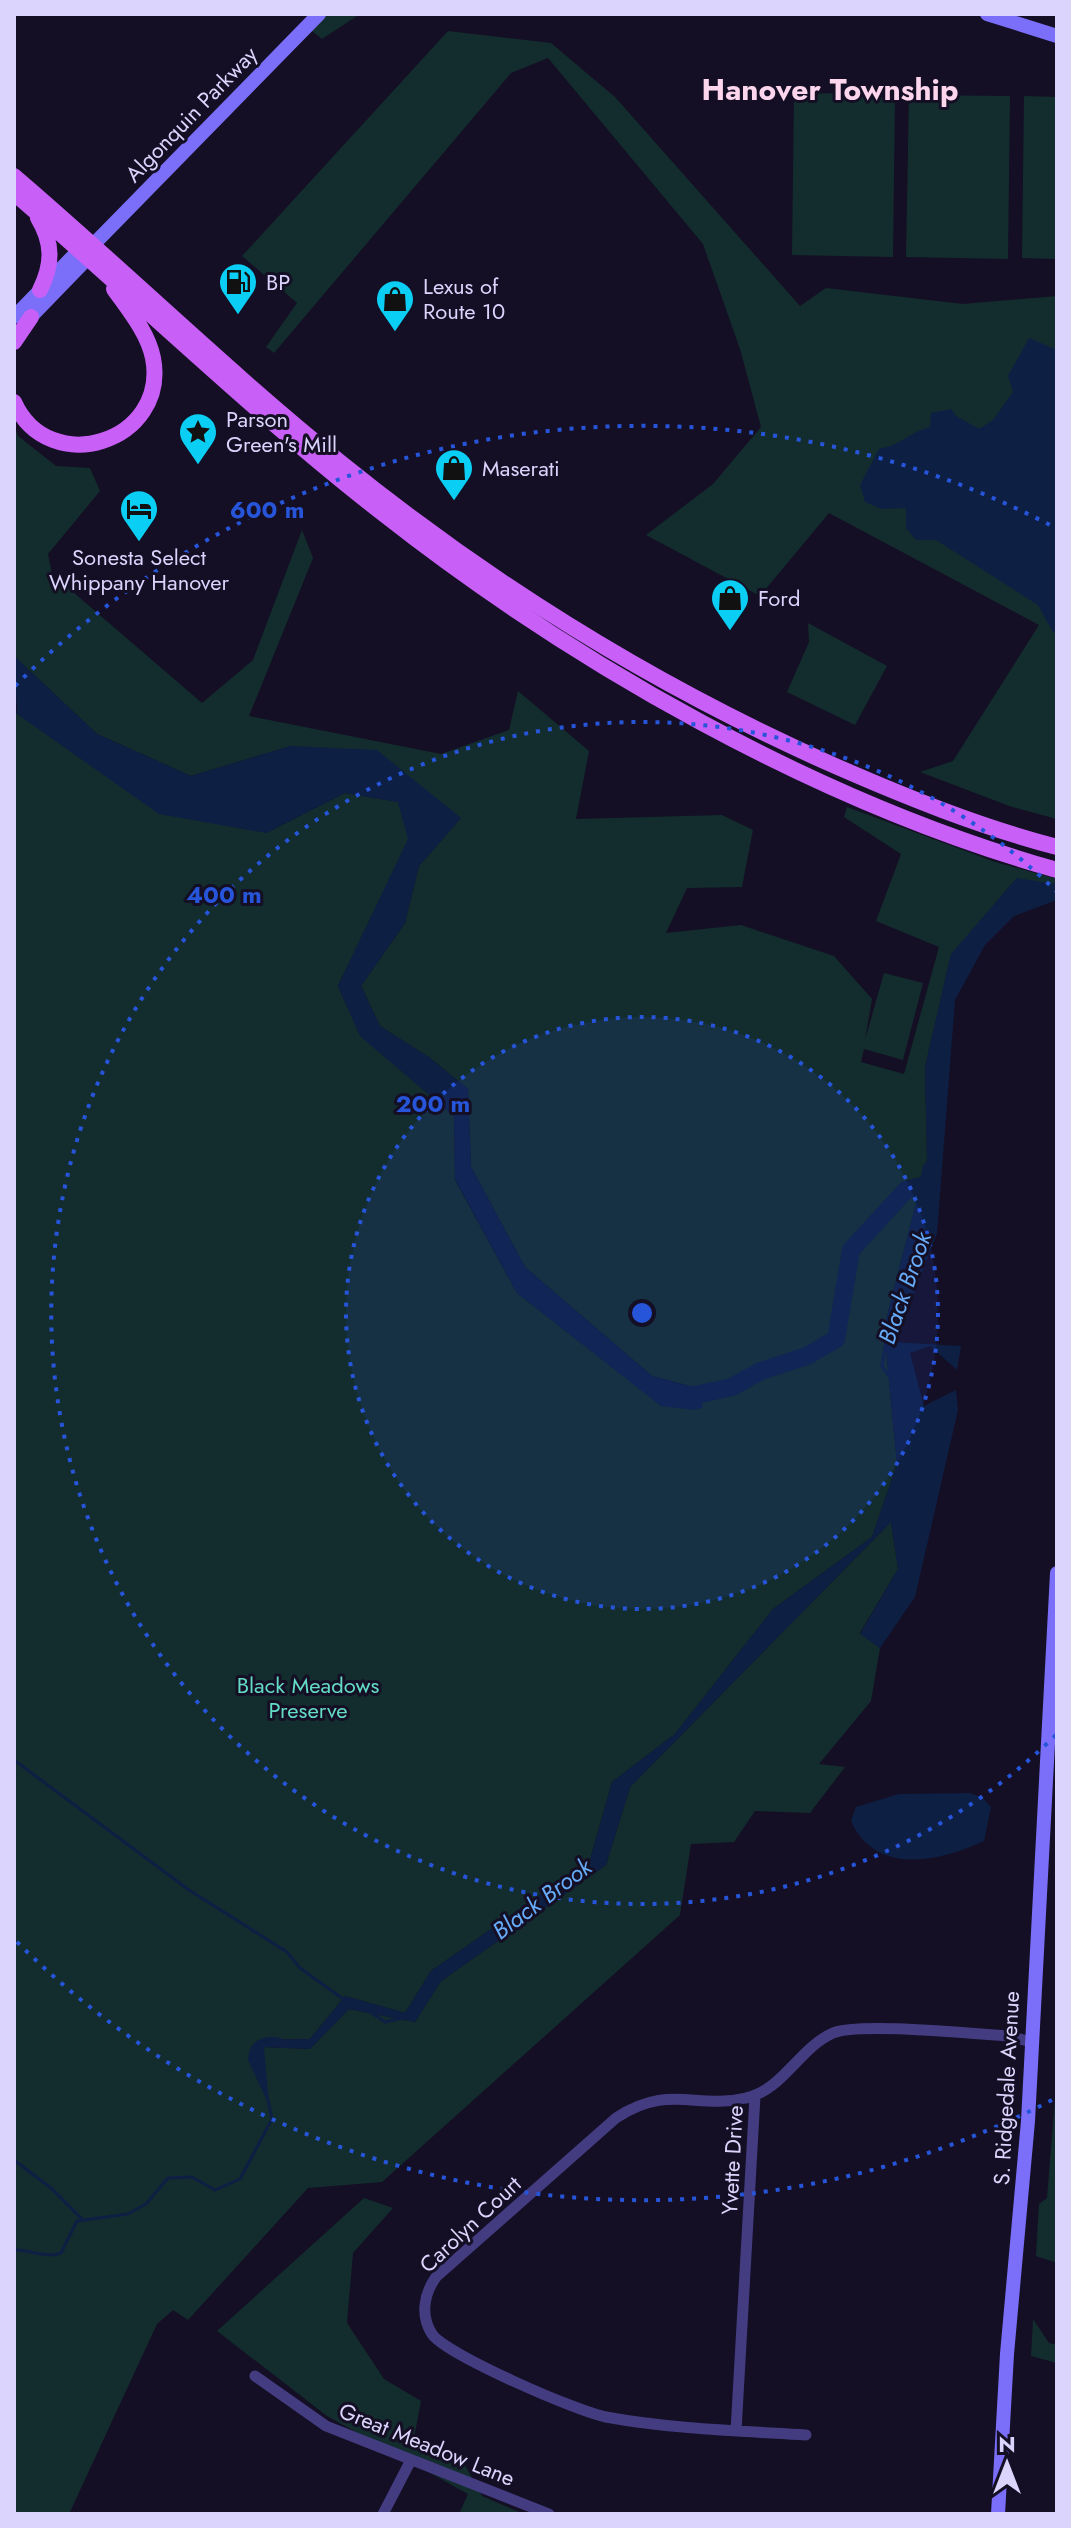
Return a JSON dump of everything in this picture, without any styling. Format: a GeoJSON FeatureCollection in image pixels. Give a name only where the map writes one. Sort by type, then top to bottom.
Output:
{"type":"FeatureCollection","features":[{"type":"Feature","properties":{"kind":"main road","name":"Algonquin Parkway"},"geometry":{"type":"LineString","coordinates":[[22,317],[89,255],[319,14]]}},
{"type":"Feature","properties":{"kind":"main road"},"geometry":{"type":"LineString","coordinates":[[987,14],[1057,36]]}},
{"type":"Feature","properties":{"kind":"main road"},"geometry":{"type":"LineString","coordinates":[[14,176],[89,255],[314,458],[402,528],[522,612],[665,702],[744,744],[881,806],[1027,862],[1057,870]]}},
{"type":"Feature","properties":{"kind":"main road"},"geometry":{"type":"LineString","coordinates":[[14,193],[337,460],[442,542],[568,626],[681,692],[772,738],[927,804],[1057,847]]}},
{"type":"Feature","properties":{"kind":"main road"},"geometry":{"type":"LineString","coordinates":[[33,209],[48,242],[51,267],[40,290]]}},
{"type":"Feature","properties":{"kind":"main road","name":"Algonquin Parkway"},"geometry":{"type":"LineString","coordinates":[[14,335],[40,290],[89,255]]}},
{"type":"Feature","properties":{"kind":"main road"},"geometry":{"type":"LineString","coordinates":[[14,402],[24,419],[44,436],[83,446],[121,434],[145,411],[154,385],[150,348],[89,255]]}},
{"type":"Feature","properties":{"kind":"main road"},"geometry":{"type":"LineString","coordinates":[[14,342],[22,317]]}},
{"type":"Feature","properties":{"kind":"main road","name":"S. Ridgedale Avenue"},"geometry":{"type":"LineString","coordinates":[[998,2514],[1031,2042],[1057,1573]]}},
{"type":"Feature","properties":{"kind":"main road"},"geometry":{"type":"LineString","coordinates":[[1050,1663],[1057,1684]]}},
{"type":"Feature","properties":{"kind":"street","name":"Yvette Drive"},"geometry":{"type":"LineString","coordinates":[[736,2431],[755,2096],[771,2087],[823,2039],[843,2030],[1009,2036],[1031,2042]]}},
{"type":"Feature","properties":{"kind":"street","name":"Carolyn Court"},"geometry":{"type":"LineString","coordinates":[[755,2096],[734,2100],[659,2098],[630,2109],[436,2277],[425,2306],[432,2334],[446,2348],[583,2411],[619,2419],[806,2435]]}},
{"type":"Feature","properties":{"kind":"street","name":"Great Meadow Lane"},"geometry":{"type":"LineString","coordinates":[[255,2376],[326,2426],[549,2514]]}},
{"type":"Feature","properties":{"kind":"street"},"geometry":{"type":"LineString","coordinates":[[383,2514],[411,2460]]}},
{"type":"Feature","properties":{"kind":"green space"},"geometry":{"type":"Polygon","coordinates":[[[320,14],[360,14],[322,39],[307,27],[320,14]]]}},
{"type":"Feature","properties":{"kind":"green space"},"geometry":{"type":"Polygon","coordinates":[[[448,31],[551,43],[615,97],[800,306],[826,288],[963,304],[1057,296],[1057,819],[1012,807],[920,772],[953,761],[1039,625],[829,513],[760,596],[646,535],[713,484],[761,427],[740,349],[703,244],[548,58],[511,73],[274,353],[266,347],[297,303],[242,256],[448,31]]]}},
{"type":"Feature","properties":{"kind":"green space"},"geometry":{"type":"Polygon","coordinates":[[[794,93],[895,94],[893,257],[792,255],[794,93]]]}},
{"type":"Feature","properties":{"kind":"green space"},"geometry":{"type":"Polygon","coordinates":[[[909,95],[1010,96],[1008,259],[906,257],[909,95]]]}},
{"type":"Feature","properties":{"kind":"green space"},"geometry":{"type":"Polygon","coordinates":[[[1024,96],[1057,97],[1057,259],[1022,258],[1024,96]]]}},
{"type":"Feature","properties":{"kind":"green space","name":"Black Meadows Preserve"},"geometry":{"type":"Polygon","coordinates":[[[14,425],[18,436],[56,466],[90,468],[100,491],[48,554],[52,574],[202,703],[253,660],[302,530],[313,558],[249,716],[441,754],[509,730],[518,691],[589,751],[576,819],[722,815],[753,830],[742,887],[687,888],[666,933],[741,925],[834,956],[872,999],[865,1040],[884,973],[923,983],[903,1060],[864,1049],[861,1062],[904,1074],[939,947],[876,921],[901,854],[844,817],[847,807],[995,862],[1057,879],[1054,884],[1016,879],[951,955],[925,1067],[927,1160],[884,1328],[897,1464],[872,1537],[773,1609],[675,1734],[612,1782],[590,1860],[431,1971],[405,2013],[345,1996],[310,2039],[258,2040],[268,2102],[263,2047],[310,2049],[349,2009],[415,2022],[441,1981],[606,1865],[630,1787],[891,1522],[898,1569],[860,1633],[880,1648],[871,1701],[819,1764],[845,1767],[810,1813],[755,1811],[734,1842],[691,1844],[680,1915],[382,2182],[308,2188],[188,2320],[173,2310],[157,2324],[69,2514],[14,2514],[14,709],[17,714],[266,833],[345,793],[398,802],[409,838],[338,986],[360,1035],[454,1116],[455,1180],[517,1293],[661,1405],[697,1388],[652,1376],[525,1267],[471,1167],[468,1089],[430,1058],[380,1026],[361,986],[405,923],[419,866],[461,818],[291,746],[191,776],[97,734],[14,656],[14,425]]]}},
{"type":"Feature","properties":{"kind":"green space"},"geometry":{"type":"Polygon","coordinates":[[[808,623],[887,666],[855,725],[787,692],[809,642],[808,623]]]}},
{"type":"Feature","properties":{"kind":"green space"},"geometry":{"type":"Polygon","coordinates":[[[1057,2074],[1057,2263],[1036,2256],[1039,2204],[1047,2198],[1057,2074]]]}},
{"type":"Feature","properties":{"kind":"green space"},"geometry":{"type":"Polygon","coordinates":[[[364,2198],[393,2208],[353,2253],[347,2323],[384,2379],[421,2401],[414,2438],[461,2458],[482,2496],[524,2514],[459,2514],[468,2494],[327,2416],[217,2331],[364,2198]]]}},
{"type":"Feature","properties":{"kind":"green space"},"geometry":{"type":"Polygon","coordinates":[[[1033,2319],[1049,2343],[1057,2345],[1057,2363],[1031,2356],[1033,2319]]]}},
{"type":"Feature","properties":{"kind":"water"},"geometry":{"type":"Polygon","coordinates":[[[1029,338],[1057,350],[1057,632],[1053,632],[1038,605],[936,540],[916,540],[906,528],[906,508],[882,509],[865,502],[860,485],[879,449],[930,427],[931,413],[951,409],[956,416],[979,429],[993,420],[1013,392],[1008,376],[1029,338]]]}},
{"type":"Feature","properties":{"kind":"water"},"geometry":{"type":"Polygon","coordinates":[[[14,656],[97,734],[191,776],[291,746],[377,750],[461,818],[419,866],[405,923],[361,986],[380,1026],[430,1058],[468,1089],[471,1167],[525,1267],[652,1376],[697,1388],[703,1407],[695,1410],[661,1406],[517,1293],[455,1179],[454,1116],[360,1036],[338,986],[408,839],[398,802],[345,793],[266,833],[159,814],[17,714],[14,656]]]}},
{"type":"Feature","properties":{"kind":"water"},"geometry":{"type":"Polygon","coordinates":[[[1017,878],[1054,884],[1057,879],[1057,900],[1014,916],[985,945],[955,1000],[937,1233],[895,1342],[961,1346],[957,1370],[930,1346],[910,1353],[924,1406],[956,1390],[958,1410],[915,1597],[880,1648],[860,1634],[898,1569],[891,1522],[630,1787],[606,1865],[441,1981],[415,2022],[349,2009],[310,2049],[264,2047],[269,2105],[248,2060],[258,2040],[310,2039],[345,1996],[405,2013],[431,1971],[590,1860],[612,1782],[675,1734],[773,1609],[872,1537],[897,1464],[884,1328],[927,1160],[925,1067],[951,954],[1017,878]]]}},
{"type":"Feature","properties":{"kind":"water"},"geometry":{"type":"Polygon","coordinates":[[[970,1793],[983,1798],[991,1807],[984,1841],[949,1854],[911,1860],[893,1857],[876,1851],[862,1839],[851,1821],[856,1807],[899,1794],[970,1793]]]}},
{"type":"Feature","properties":{"kind":"waterway"},"geometry":{"type":"LineString","coordinates":[[677,1392],[686,1397],[732,1387],[761,1371],[807,1356],[836,1339],[851,1250],[906,1190],[929,1184],[931,1170]]}},
{"type":"Feature","properties":{"kind":"waterway","name":"Black Brook"},"geometry":{"type":"LineString","coordinates":[[886,1341],[882,1366],[890,1377]]}},
{"type":"Feature","properties":{"kind":"waterway"},"geometry":{"type":"LineString","coordinates":[[14,1760],[189,1890],[287,1952],[300,1968],[343,1999]]}},
{"type":"Feature","properties":{"kind":"waterway","name":"Black Brook"},"geometry":{"type":"LineString","coordinates":[[370,2012],[385,2022],[403,2018]]}},
{"type":"Feature","properties":{"kind":"waterway","name":"Black Brook"},"geometry":{"type":"LineString","coordinates":[[250,2059],[255,2044],[270,2038],[281,2040]]}},
{"type":"Feature","properties":{"kind":"waterway","name":"Black Brook"},"geometry":{"type":"LineString","coordinates":[[14,2250],[49,2255],[61,2253],[77,2221],[128,2214],[146,2204],[168,2178],[192,2177],[215,2190],[240,2179],[272,2119],[266,2091]]}},
{"type":"Feature","properties":{"kind":"waterway"},"geometry":{"type":"LineString","coordinates":[[14,2160],[51,2188],[82,2219]]}},
{"type":"Feature","properties":{"kind":"place","name":"BP"},"geometry":{"type":"Point","coordinates":[238,316]}},
{"type":"Feature","properties":{"kind":"place","name":"Lexus of Route 10"},"geometry":{"type":"Point","coordinates":[395,333]}},
{"type":"Feature","properties":{"kind":"place","name":"Parson Green's Mill"},"geometry":{"type":"Point","coordinates":[198,466]}},
{"type":"Feature","properties":{"kind":"place","name":"Maserati"},"geometry":{"type":"Point","coordinates":[454,502]}},
{"type":"Feature","properties":{"kind":"place","name":"Sonesta Select Whippany Hanover"},"geometry":{"type":"Point","coordinates":[139,543]}},
{"type":"Feature","properties":{"kind":"place","name":"Ford"},"geometry":{"type":"Point","coordinates":[730,632]}},
{"type":"Feature","properties":{"kind":"district","name":"Hanover Township"},"geometry":{"type":"Point","coordinates":[830,90]}}]}
